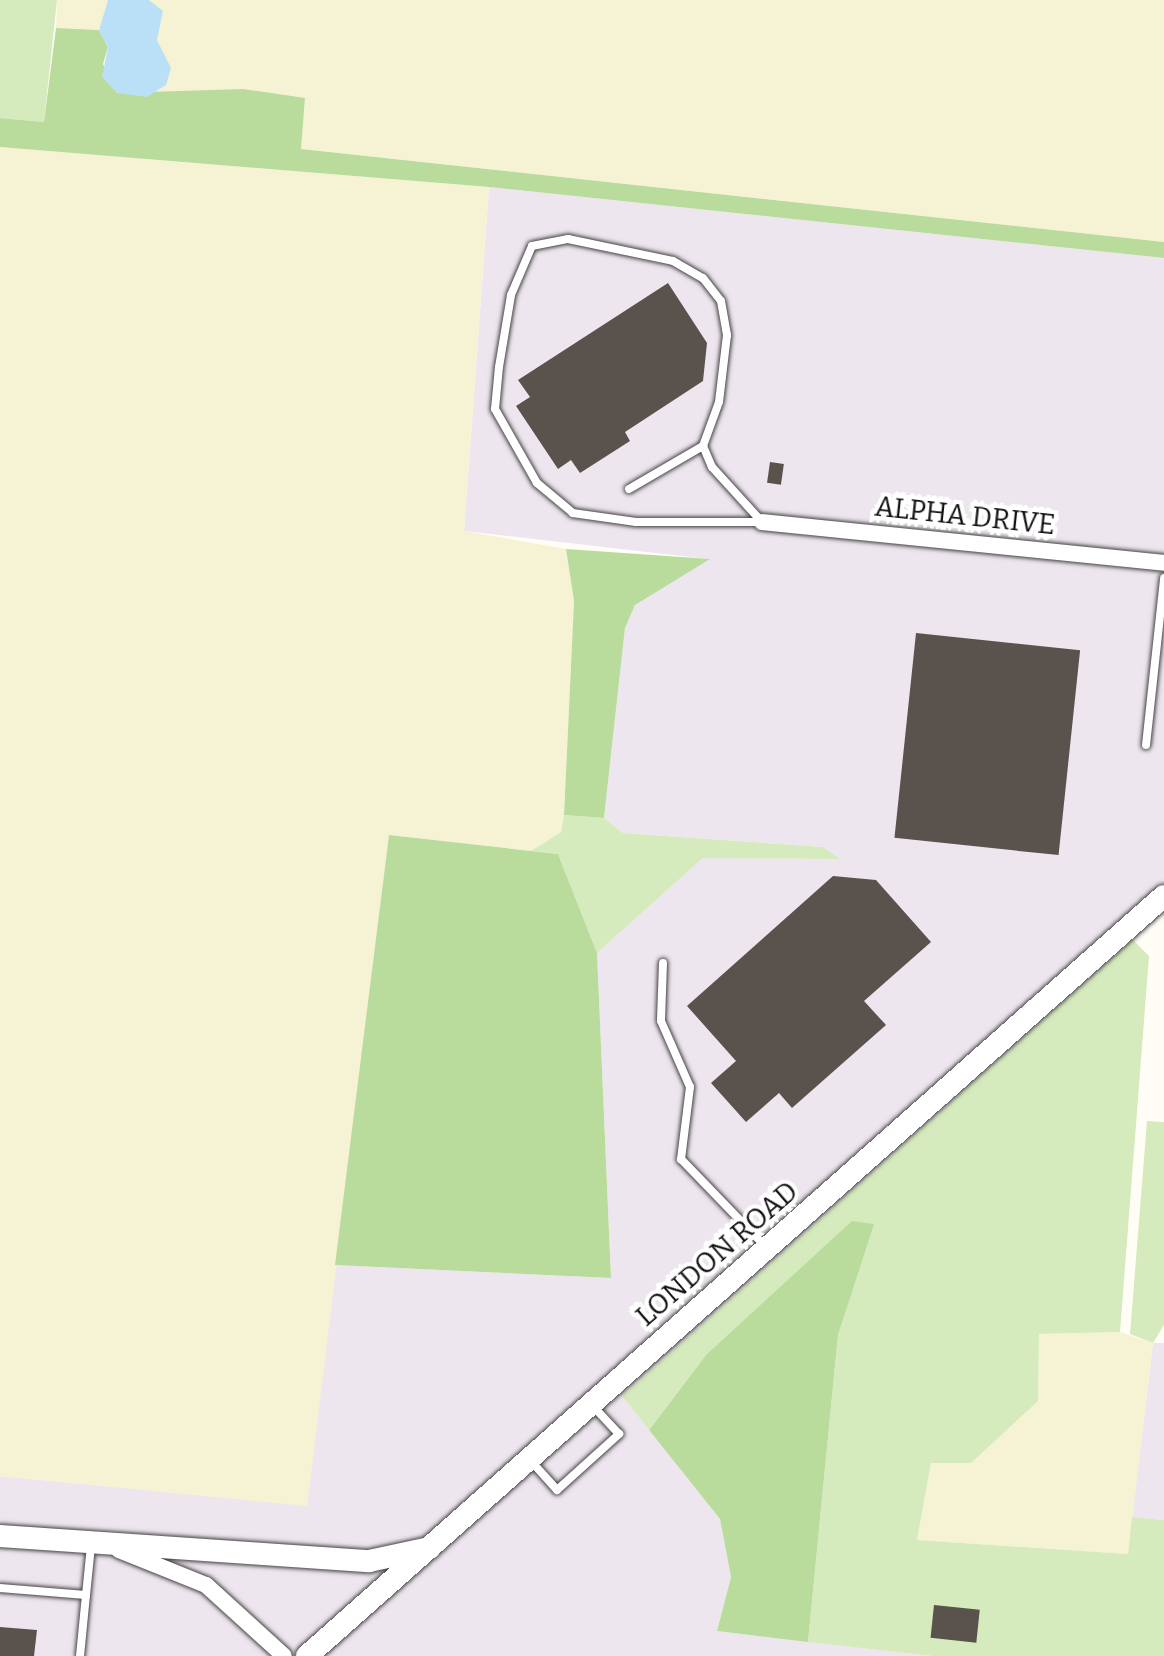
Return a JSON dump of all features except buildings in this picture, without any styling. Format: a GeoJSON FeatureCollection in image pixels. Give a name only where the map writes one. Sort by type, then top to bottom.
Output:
{"type":"FeatureCollection","features":[{"type":"Feature","properties":{"kind":"street","name":"ALPHA DRIVE"},"geometry":{"type":"LineString","coordinates":[[762,522],[1164,563]]}},
{"type":"Feature","properties":{"kind":"street","name":"LONDON ROAD"},"geometry":{"type":"LineString","coordinates":[[307,1656],[1164,896]]}},
{"type":"Feature","properties":{"kind":"street"},"geometry":{"type":"LineString","coordinates":[[0,1536],[369,1561],[431,1548]]}},
{"type":"Feature","properties":{"kind":"street"},"geometry":{"type":"LineString","coordinates":[[99,1545],[206,1585],[284,1656]]}},
{"type":"Feature","properties":{"kind":"lane"},"geometry":{"type":"LineString","coordinates":[[629,489],[703,446],[719,402],[727,335],[721,301],[703,278],[673,261],[568,239],[532,246],[511,295],[495,409],[549,500],[573,513],[636,522],[762,522]]}},
{"type":"Feature","properties":{"kind":"lane"},"geometry":{"type":"LineString","coordinates":[[703,446],[712,467],[762,522]]}},
{"type":"Feature","properties":{"kind":"lane"},"geometry":{"type":"LineString","coordinates":[[1146,745],[1164,578]]}},
{"type":"Feature","properties":{"kind":"lane"},"geometry":{"type":"LineString","coordinates":[[663,963],[661,1021],[690,1087],[681,1159],[768,1249]]}},
{"type":"Feature","properties":{"kind":"lane"},"geometry":{"type":"LineString","coordinates":[[531,1460],[557,1490],[619,1434],[592,1405]]}},
{"type":"Feature","properties":{"kind":"lane"},"geometry":{"type":"LineString","coordinates":[[80,1656],[86,1595],[99,1545]]}},
{"type":"Feature","properties":{"kind":"lane"},"geometry":{"type":"LineString","coordinates":[[0,1588],[86,1595]]}},
{"type":"Feature","properties":{"kind":"shaded area"},"geometry":{"type":"Polygon","coordinates":[[[57,0],[108,0],[99,30],[56,28],[57,0]]]}},
{"type":"Feature","properties":{"kind":"shaded area"},"geometry":{"type":"Polygon","coordinates":[[[149,0],[1164,0],[1164,242],[301,149],[305,98],[147,97],[166,85],[170,68],[157,40],[163,11],[149,0]]]}},
{"type":"Feature","properties":{"kind":"shaded area"},"geometry":{"type":"Polygon","coordinates":[[[0,147],[489,187],[464,531],[566,549],[574,601],[564,815],[561,832],[531,851],[389,835],[307,1506],[0,1476],[0,147]]]}},
{"type":"Feature","properties":{"kind":"shaded area"},"geometry":{"type":"Polygon","coordinates":[[[489,187],[1164,258],[1164,912],[622,1396],[720,1519],[731,1577],[717,1631],[932,1656],[0,1656],[0,1476],[307,1505],[335,1265],[611,1278],[597,953],[703,858],[839,859],[823,847],[623,833],[604,818],[625,628],[635,605],[708,559],[464,531],[489,187]]]}},
{"type":"Feature","properties":{"kind":"shaded area"},"geometry":{"type":"Polygon","coordinates":[[[1120,1332],[1153,1343],[1128,1554],[917,1540],[931,1463],[1038,1401],[1039,1334],[1120,1332]]]}},
{"type":"Feature","properties":{"kind":"shaded area"},"geometry":{"type":"Polygon","coordinates":[[[1153,1343],[1164,1343],[1164,1520],[1132,1517],[1153,1343]]]}},
{"type":"Feature","properties":{"kind":"green space"},"geometry":{"type":"Polygon","coordinates":[[[0,0],[57,0],[44,122],[0,118],[0,0]]]}},
{"type":"Feature","properties":{"kind":"green space"},"geometry":{"type":"Polygon","coordinates":[[[56,28],[99,30],[108,47],[103,64],[117,93],[243,89],[305,98],[301,149],[1164,242],[1164,258],[489,187],[0,147],[0,118],[44,122],[56,28]]]}},
{"type":"Feature","properties":{"kind":"green space"},"geometry":{"type":"Polygon","coordinates":[[[566,549],[710,559],[635,605],[625,628],[604,818],[564,815],[574,601],[566,549]]]}},
{"type":"Feature","properties":{"kind":"green space"},"geometry":{"type":"Polygon","coordinates":[[[564,815],[604,818],[623,833],[823,847],[840,859],[703,858],[597,953],[558,854],[531,851],[561,832],[564,815]]]}},
{"type":"Feature","properties":{"kind":"green space"},"geometry":{"type":"Polygon","coordinates":[[[389,835],[558,854],[597,953],[611,1278],[335,1265],[389,835]]]}},
{"type":"Feature","properties":{"kind":"green space"},"geometry":{"type":"Polygon","coordinates":[[[1133,940],[1149,956],[1120,1332],[1039,1334],[1038,1401],[971,1463],[931,1463],[917,1540],[1128,1554],[1132,1517],[1164,1520],[1164,1656],[932,1656],[808,1642],[838,1335],[873,1224],[706,1355],[649,1430],[622,1396],[1133,940]]]}},
{"type":"Feature","properties":{"kind":"green space"},"geometry":{"type":"Polygon","coordinates":[[[1147,1121],[1164,1122],[1164,1325],[1153,1343],[1130,1334],[1147,1121]]]}},
{"type":"Feature","properties":{"kind":"green space"},"geometry":{"type":"Polygon","coordinates":[[[852,1221],[874,1224],[838,1335],[808,1642],[717,1631],[731,1577],[720,1519],[649,1430],[706,1355],[852,1221]]]}},
{"type":"Feature","properties":{"kind":"water"},"geometry":{"type":"Polygon","coordinates":[[[108,0],[149,0],[163,11],[157,40],[171,68],[166,85],[147,97],[117,93],[102,77],[108,47],[99,30],[108,0]]]}}]}
